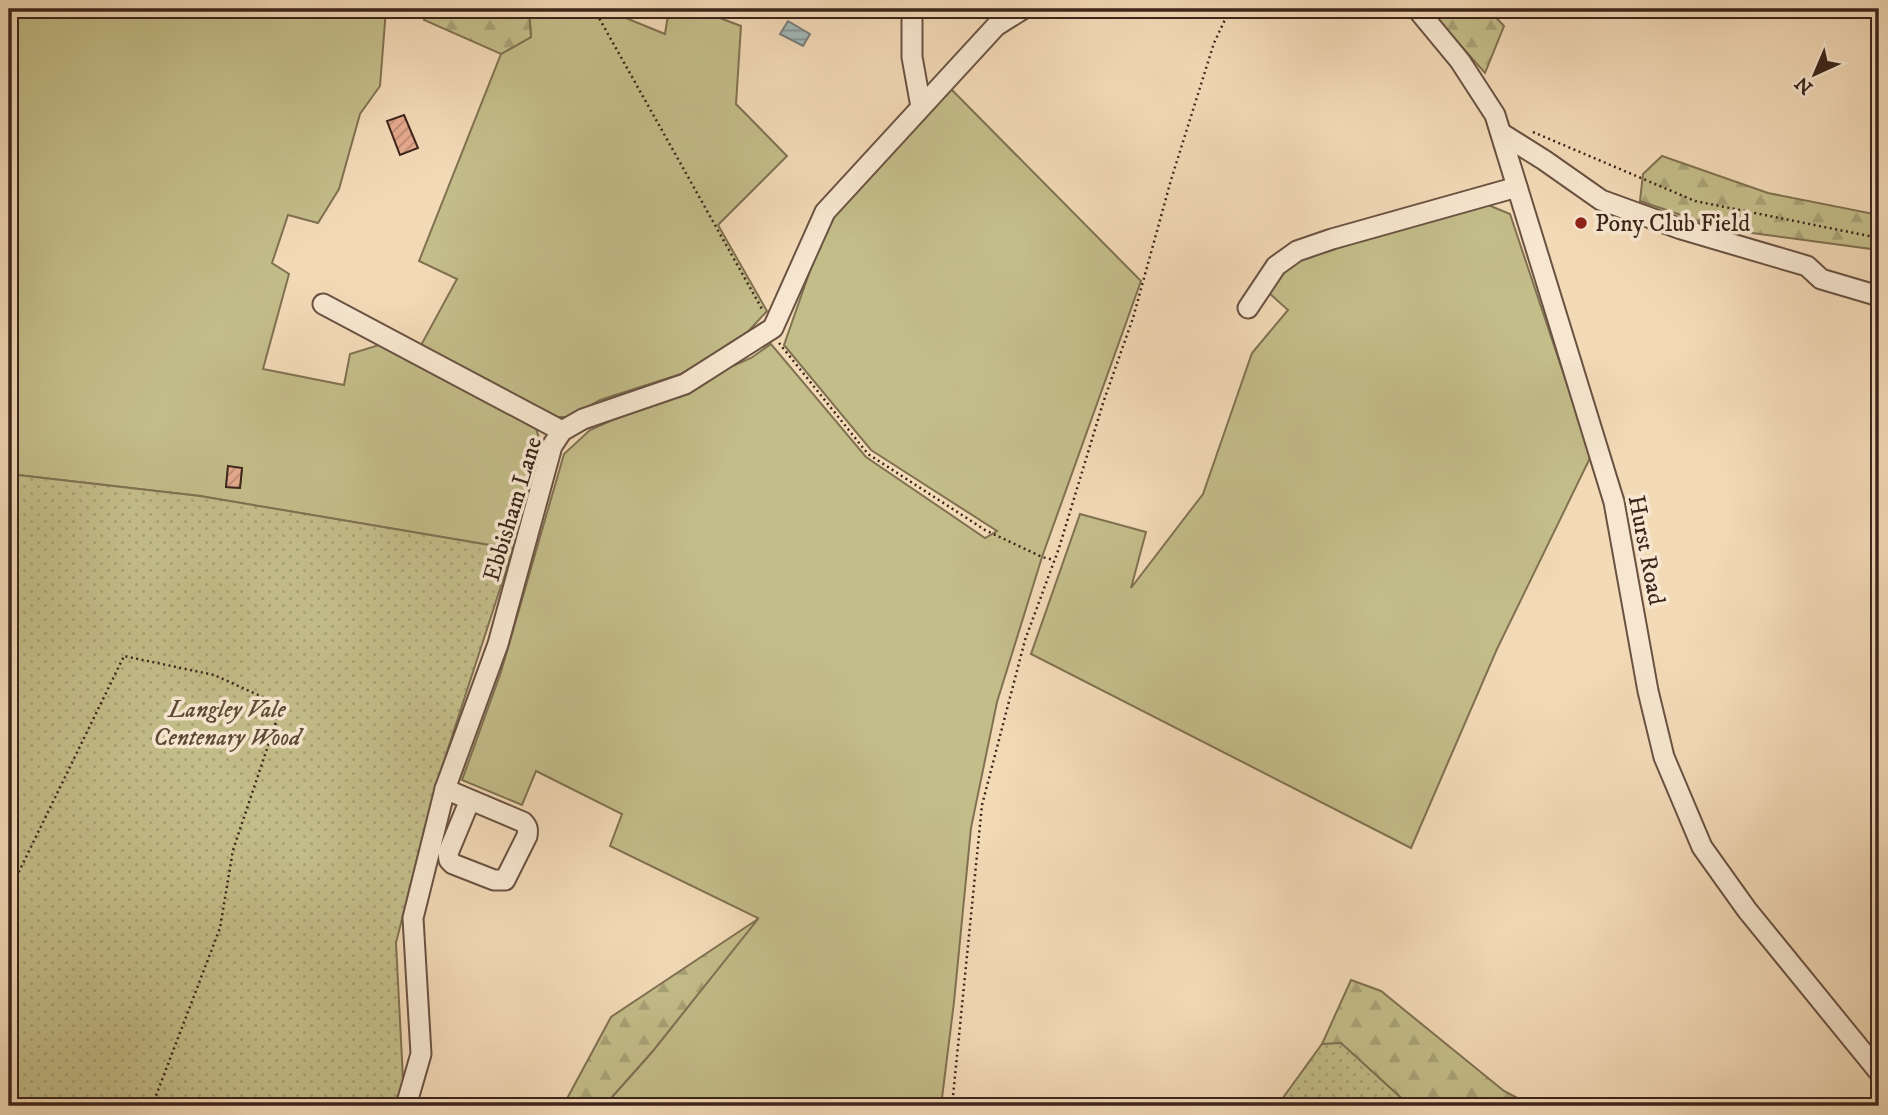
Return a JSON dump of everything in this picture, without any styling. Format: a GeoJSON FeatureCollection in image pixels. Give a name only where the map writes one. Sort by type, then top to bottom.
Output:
{"type":"FeatureCollection","features":[{"type":"Feature","properties":{"kind":"street"},"geometry":{"type":"LineString","coordinates":[[912,9],[912,57],[921,107]]}},
{"type":"Feature","properties":{"kind":"street","name":"Ebbisham Lane"},"geometry":{"type":"LineString","coordinates":[[406,1106],[421,1054],[413,918],[445,789],[498,644],[552,446],[562,431],[583,419],[685,384],[773,328],[825,212],[996,26],[1023,9]]}},
{"type":"Feature","properties":{"kind":"street","name":"Hurst Road"},"geometry":{"type":"LineString","coordinates":[[1417,9],[1460,61],[1495,116],[1501,133],[1614,502],[1648,691],[1664,757],[1702,847],[1747,910],[1879,1072]]}},
{"type":"Feature","properties":{"kind":"street"},"geometry":{"type":"LineString","coordinates":[[1501,133],[1601,200],[1681,229],[1807,266],[1821,279],[1872,294],[1879,289]]}},
{"type":"Feature","properties":{"kind":"street"},"geometry":{"type":"LineString","coordinates":[[1248,309],[1276,266],[1297,251],[1517,187]]}},
{"type":"Feature","properties":{"kind":"street"},"geometry":{"type":"LineString","coordinates":[[323,304],[562,431]]}},
{"type":"Feature","properties":{"kind":"street"},"geometry":{"type":"LineString","coordinates":[[445,789],[523,822],[527,826],[527,836],[507,878],[502,881],[453,864],[449,860],[449,852],[470,800]]}},
{"type":"Feature","properties":{"kind":"path"},"geometry":{"type":"LineString","coordinates":[[952,1106],[982,805],[1025,640],[1059,548],[1103,403],[1133,318],[1171,180],[1214,43],[1230,9]]}},
{"type":"Feature","properties":{"kind":"path"},"geometry":{"type":"LineString","coordinates":[[1468,9],[1473,15]]}},
{"type":"Feature","properties":{"kind":"path"},"geometry":{"type":"LineString","coordinates":[[1533,132],[1695,201],[1879,238]]}},
{"type":"Feature","properties":{"kind":"path"},"geometry":{"type":"LineString","coordinates":[[9,892],[124,656],[215,675],[265,698],[278,716],[233,850],[220,928],[152,1106]]}},
{"type":"Feature","properties":{"kind":"green space"},"geometry":{"type":"Polygon","coordinates":[[[9,9],[386,9],[380,86],[360,114],[339,189],[318,223],[288,215],[272,263],[289,274],[263,369],[344,385],[350,354],[382,344],[535,426],[543,449],[529,531],[519,528],[513,549],[200,496],[9,474],[9,9]],[[228,467],[226,487],[240,488],[242,468],[228,467]]]}},
{"type":"Feature","properties":{"kind":"green space"},"geometry":{"type":"Polygon","coordinates":[[[425,9],[529,9],[531,37],[501,54],[424,20],[425,9]]]}},
{"type":"Feature","properties":{"kind":"green space"},"geometry":{"type":"Polygon","coordinates":[[[529,9],[604,9],[665,34],[669,9],[696,9],[741,26],[736,104],[787,156],[718,225],[767,311],[744,336],[681,374],[600,400],[570,417],[550,417],[420,347],[457,279],[419,261],[501,54],[531,37],[529,9]]]}},
{"type":"Feature","properties":{"kind":"green space"},"geometry":{"type":"Polygon","coordinates":[[[1428,9],[1488,9],[1504,26],[1485,73],[1428,9]]]}},
{"type":"Feature","properties":{"kind":"green space"},"geometry":{"type":"Polygon","coordinates":[[[951,89],[1141,281],[1042,557],[997,702],[971,828],[941,1106],[604,1106],[652,1052],[758,918],[610,846],[622,814],[536,771],[522,805],[462,780],[501,672],[564,454],[590,430],[751,358],[771,344],[866,457],[985,538],[997,531],[871,450],[784,345],[812,265],[833,216],[951,89]]]}},
{"type":"Feature","properties":{"kind":"green space"},"geometry":{"type":"Polygon","coordinates":[[[1662,156],[1768,193],[1879,215],[1879,250],[1722,229],[1640,201],[1643,174],[1662,156]]]}},
{"type":"Feature","properties":{"kind":"green space"},"geometry":{"type":"Polygon","coordinates":[[[1481,202],[1510,214],[1591,456],[1497,649],[1411,848],[1031,654],[1080,514],[1146,532],[1131,588],[1203,494],[1252,353],[1288,310],[1268,292],[1289,264],[1481,202]]]}},
{"type":"Feature","properties":{"kind":"green space","name":"Langley Vale Centenary Wood"},"geometry":{"type":"Polygon","coordinates":[[[9,474],[200,496],[513,549],[433,795],[396,943],[403,1079],[400,1106],[9,1106],[9,474]]]}},
{"type":"Feature","properties":{"kind":"green space"},"geometry":{"type":"Polygon","coordinates":[[[758,919],[652,1052],[604,1106],[563,1106],[611,1017],[758,919]]]}},
{"type":"Feature","properties":{"kind":"green space"},"geometry":{"type":"Polygon","coordinates":[[[1351,980],[1381,991],[1504,1091],[1533,1106],[1410,1106],[1341,1044],[1322,1044],[1351,980]]]}},
{"type":"Feature","properties":{"kind":"green space"},"geometry":{"type":"Polygon","coordinates":[[[1341,1043],[1410,1106],[1277,1106],[1322,1044],[1341,1043]]]}},
{"type":"Feature","properties":{"kind":"water"},"geometry":{"type":"Polygon","coordinates":[[[788,21],[810,34],[803,46],[780,34],[788,21]]]}},
{"type":"Feature","properties":{"kind":"building"},"geometry":{"type":"Polygon","coordinates":[[[404,115],[418,148],[400,155],[387,121],[404,115]]]}},
{"type":"Feature","properties":{"kind":"building"},"geometry":{"type":"Polygon","coordinates":[[[228,466],[242,468],[240,488],[226,487],[228,466]]]}},
{"type":"Feature","properties":{"kind":"place","name":"Pony Club Field"},"geometry":{"type":"Point","coordinates":[1581,223]}}]}
